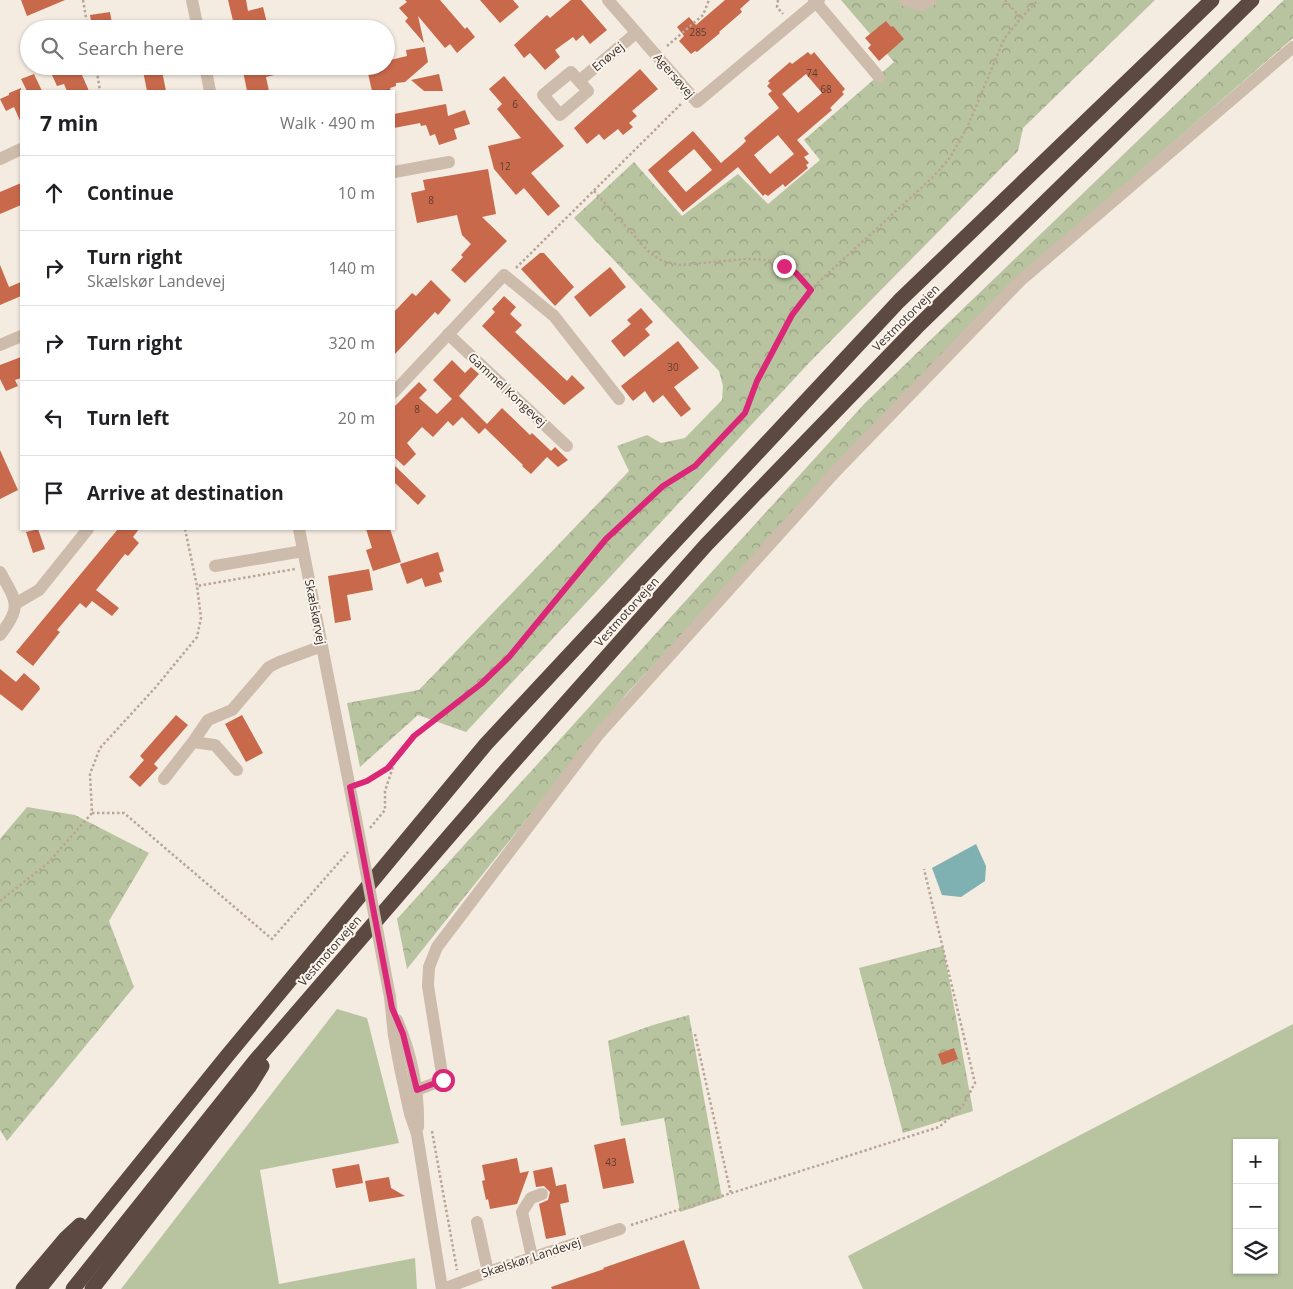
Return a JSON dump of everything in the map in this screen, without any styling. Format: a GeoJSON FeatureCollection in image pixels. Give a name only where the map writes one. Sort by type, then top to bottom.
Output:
{"type":"FeatureCollection","features":[{"type":"Feature","properties":{"kind":"highway","name":"Vestmotorvejen"},"geometry":{"type":"LineString","coordinates":[[39,1289],[227,1056],[486,744],[899,301],[1212,0]]}},
{"type":"Feature","properties":{"kind":"highway","name":"Vestmotorvejen"},"geometry":{"type":"LineString","coordinates":[[73,1289],[255,1061],[508,768],[706,545],[916,328],[1252,0]]}},
{"type":"Feature","properties":{"kind":"highway"},"geometry":{"type":"LineString","coordinates":[[92,1289],[249,1087],[289,1022]]}},
{"type":"Feature","properties":{"kind":"highway"},"geometry":{"type":"LineString","coordinates":[[22,1289],[65,1240],[118,1190]]}},
{"type":"Feature","properties":{"kind":"street"},"geometry":{"type":"LineString","coordinates":[[192,0],[196,20]]}},
{"type":"Feature","properties":{"kind":"street","name":"Agersøvej"},"geometry":{"type":"LineString","coordinates":[[608,0],[697,102],[816,1]]}},
{"type":"Feature","properties":{"kind":"street"},"geometry":{"type":"LineString","coordinates":[[904,0],[921,5],[932,0]]}},
{"type":"Feature","properties":{"kind":"street"},"geometry":{"type":"LineString","coordinates":[[816,1],[879,77]]}},
{"type":"Feature","properties":{"kind":"street","name":"Enøvej"},"geometry":{"type":"LineString","coordinates":[[579,81],[636,33]]}},
{"type":"Feature","properties":{"kind":"street"},"geometry":{"type":"LineString","coordinates":[[417,1090],[443,1080],[428,986],[430,967],[437,946],[598,735],[836,471],[1020,281],[1293,47]]}},
{"type":"Feature","properties":{"kind":"street"},"geometry":{"type":"LineString","coordinates":[[207,75],[210,90]]}},
{"type":"Feature","properties":{"kind":"street"},"geometry":{"type":"LineString","coordinates":[[0,159],[20,150]]}},
{"type":"Feature","properties":{"kind":"street"},"geometry":{"type":"LineString","coordinates":[[395,172],[449,162]]}},
{"type":"Feature","properties":{"kind":"street"},"geometry":{"type":"LineString","coordinates":[[395,391],[504,275],[554,316],[619,399]]}},
{"type":"Feature","properties":{"kind":"street","name":"Gammel Kongevej"},"geometry":{"type":"LineString","coordinates":[[448,334],[567,446]]}},
{"type":"Feature","properties":{"kind":"street"},"geometry":{"type":"LineString","coordinates":[[0,345],[20,336]]}},
{"type":"Feature","properties":{"kind":"street"},"geometry":{"type":"LineString","coordinates":[[16,604],[39,590],[87,530]]}},
{"type":"Feature","properties":{"kind":"street","name":"Skælskørvej"},"geometry":{"type":"LineString","coordinates":[[299,530],[332,695]]}},
{"type":"Feature","properties":{"kind":"street"},"geometry":{"type":"LineString","coordinates":[[215,566],[303,551]]}},
{"type":"Feature","properties":{"kind":"street"},"geometry":{"type":"LineString","coordinates":[[0,572],[16,604],[11,621],[0,635]]}},
{"type":"Feature","properties":{"kind":"street"},"geometry":{"type":"LineString","coordinates":[[164,779],[194,742],[202,726],[208,720],[232,710],[269,668],[279,662],[322,646]]}},
{"type":"Feature","properties":{"kind":"street","name":"Skælskør Landevej"},"geometry":{"type":"LineString","coordinates":[[332,695],[391,1002],[394,1036],[400,1068],[410,1114],[417,1134],[443,1289],[532,1257],[620,1229]]}},
{"type":"Feature","properties":{"kind":"street"},"geometry":{"type":"LineString","coordinates":[[194,742],[215,744],[237,770]]}},
{"type":"Feature","properties":{"kind":"street","name":"Skælskør Landevej"},"geometry":{"type":"LineString","coordinates":[[391,1002],[403,1034],[417,1090],[417,1134]]}},
{"type":"Feature","properties":{"kind":"street"},"geometry":{"type":"LineString","coordinates":[[532,1257],[522,1212],[531,1198],[542,1194]]}},
{"type":"Feature","properties":{"kind":"street"},"geometry":{"type":"LineString","coordinates":[[477,1222],[488,1272]]}},
{"type":"Feature","properties":{"kind":"path"},"geometry":{"type":"LineString","coordinates":[[83,0],[86,20]]}},
{"type":"Feature","properties":{"kind":"path"},"geometry":{"type":"LineString","coordinates":[[656,56],[703,14],[710,0]]}},
{"type":"Feature","properties":{"kind":"path"},"geometry":{"type":"LineString","coordinates":[[1006,0],[1021,18]]}},
{"type":"Feature","properties":{"kind":"path"},"geometry":{"type":"LineString","coordinates":[[350,787],[361,784],[377,775],[395,761],[414,736],[481,684],[509,657],[606,539],[663,486],[695,466],[745,413],[757,381],[792,315],[811,290],[932,178],[949,159],[967,128],[1004,39],[1038,0]]}},
{"type":"Feature","properties":{"kind":"path"},"geometry":{"type":"LineString","coordinates":[[97,75],[100,90]]}},
{"type":"Feature","properties":{"kind":"path"},"geometry":{"type":"LineString","coordinates":[[504,275],[514,270],[691,95]]}},
{"type":"Feature","properties":{"kind":"path"},"geometry":{"type":"LineString","coordinates":[[594,191],[648,251],[662,261],[681,265],[746,259],[768,260],[796,273],[811,290]]}},
{"type":"Feature","properties":{"kind":"path"},"geometry":{"type":"LineString","coordinates":[[0,901],[48,864],[92,813],[90,774],[100,748],[155,688],[197,638],[201,618],[197,586]]}},
{"type":"Feature","properties":{"kind":"path"},"geometry":{"type":"LineString","coordinates":[[366,832],[385,810],[385,791],[395,761]]}},
{"type":"Feature","properties":{"kind":"path"},"geometry":{"type":"LineString","coordinates":[[92,813],[124,813],[272,939],[354,846]]}},
{"type":"Feature","properties":{"kind":"path"},"geometry":{"type":"LineString","coordinates":[[620,1229],[939,1127],[962,1107],[975,1083],[924,869]]}},
{"type":"Feature","properties":{"kind":"path"},"geometry":{"type":"LineString","coordinates":[[695,1034],[731,1194]]}},
{"type":"Feature","properties":{"kind":"path"},"geometry":{"type":"LineString","coordinates":[[432,1131],[459,1283]]}},
{"type":"Feature","properties":{"kind":"green space"},"geometry":{"type":"Polygon","coordinates":[[[841,0],[1155,0],[1023,128],[1018,151],[808,364],[466,732],[418,715],[360,767],[347,703],[419,690],[629,471],[617,446],[647,435],[661,443],[685,438],[722,400],[723,386],[719,371],[574,218],[634,162],[682,216],[738,174],[768,204],[820,160],[804,140],[894,62],[841,0]]]}},
{"type":"Feature","properties":{"kind":"green space"},"geometry":{"type":"Polygon","coordinates":[[[1284,0],[1293,0],[1293,38],[1018,277],[628,692],[407,969],[397,919],[865,403],[1284,0]]]}},
{"type":"Feature","properties":{"kind":"green space"},"geometry":{"type":"Polygon","coordinates":[[[27,807],[75,815],[149,853],[109,921],[134,987],[7,1141],[0,1130],[0,839],[27,807]]]}},
{"type":"Feature","properties":{"kind":"green space"},"geometry":{"type":"Polygon","coordinates":[[[943,946],[973,1111],[903,1133],[859,968],[943,946]]]}},
{"type":"Feature","properties":{"kind":"green space"},"geometry":{"type":"Polygon","coordinates":[[[337,1009],[367,1018],[399,1143],[260,1170],[279,1284],[415,1258],[417,1289],[121,1289],[337,1009]]]}},
{"type":"Feature","properties":{"kind":"green space"},"geometry":{"type":"Polygon","coordinates":[[[689,1015],[722,1198],[680,1212],[664,1118],[621,1126],[608,1041],[689,1015]]]}},
{"type":"Feature","properties":{"kind":"green space"},"geometry":{"type":"Polygon","coordinates":[[[1293,1024],[1293,1289],[863,1289],[848,1256],[1293,1024]]]}},
{"type":"Feature","properties":{"kind":"water"},"geometry":{"type":"Polygon","coordinates":[[[976,844],[986,866],[985,881],[961,897],[942,895],[932,868],[976,844]]]}},
{"type":"Feature","properties":{"kind":"building"},"geometry":{"type":"Polygon","coordinates":[[[21,0],[65,0],[27,16],[21,0]]]}},
{"type":"Feature","properties":{"kind":"building"},"geometry":{"type":"Polygon","coordinates":[[[228,0],[246,0],[248,11],[263,7],[266,20],[233,20],[228,0]]]}},
{"type":"Feature","properties":{"kind":"building"},"geometry":{"type":"Polygon","coordinates":[[[405,0],[440,0],[465,29],[467,27],[475,37],[457,53],[450,44],[445,48],[418,16],[424,43],[405,21],[408,18],[399,8],[407,2],[405,0]]]}},
{"type":"Feature","properties":{"kind":"building"},"geometry":{"type":"Polygon","coordinates":[[[480,0],[513,0],[519,7],[500,23],[480,0]]]}},
{"type":"Feature","properties":{"kind":"building"},"geometry":{"type":"Polygon","coordinates":[[[571,0],[581,0],[607,30],[590,44],[583,35],[576,41],[573,37],[555,50],[560,57],[545,70],[530,53],[524,58],[514,45],[547,15],[550,18],[571,0]]]}},
{"type":"Feature","properties":{"kind":"building"},"geometry":{"type":"Polygon","coordinates":[[[725,0],[750,0],[740,9],[742,12],[720,33],[697,52],[695,51],[691,54],[679,41],[684,36],[677,27],[689,17],[696,25],[725,0]]]}},
{"type":"Feature","properties":{"kind":"building"},"geometry":{"type":"Polygon","coordinates":[[[110,12],[111,20],[91,20],[90,15],[110,12]]]}},
{"type":"Feature","properties":{"kind":"building"},"geometry":{"type":"Polygon","coordinates":[[[886,21],[904,39],[879,61],[868,48],[871,45],[865,38],[886,21]]]}},
{"type":"Feature","properties":{"kind":"building"},"geometry":{"type":"Polygon","coordinates":[[[425,47],[428,62],[405,82],[396,83],[396,86],[390,88],[391,90],[372,90],[368,75],[395,75],[395,59],[407,56],[406,50],[425,47]]]}},
{"type":"Feature","properties":{"kind":"building"},"geometry":{"type":"Polygon","coordinates":[[[808,52],[811,55],[814,52],[845,89],[842,92],[844,94],[830,108],[832,110],[797,140],[809,154],[804,157],[809,163],[806,165],[808,168],[785,187],[783,184],[768,196],[765,194],[763,196],[738,167],[683,212],[648,170],[693,131],[721,163],[746,141],[744,138],[779,108],[768,94],[772,91],[767,86],[770,83],[768,81],[790,62],[792,64],[808,52]],[[806,74],[782,94],[798,113],[822,93],[806,74]],[[778,135],[754,155],[770,174],[794,154],[778,135]],[[694,149],[668,171],[686,192],[712,170],[694,149]]]}},
{"type":"Feature","properties":{"kind":"building"},"geometry":{"type":"Polygon","coordinates":[[[640,69],[658,89],[632,111],[637,116],[629,123],[633,127],[623,135],[618,129],[604,140],[599,134],[587,144],[574,128],[640,69]]]}},
{"type":"Feature","properties":{"kind":"building"},"geometry":{"type":"Polygon","coordinates":[[[439,74],[443,91],[424,91],[411,80],[439,74]]]}},
{"type":"Feature","properties":{"kind":"building"},"geometry":{"type":"Polygon","coordinates":[[[34,75],[42,90],[26,90],[21,79],[34,75]]]}},
{"type":"Feature","properties":{"kind":"building"},"geometry":{"type":"Polygon","coordinates":[[[52,75],[82,75],[89,90],[67,90],[64,84],[57,86],[52,75]]]}},
{"type":"Feature","properties":{"kind":"building"},"geometry":{"type":"Polygon","coordinates":[[[144,75],[163,75],[166,90],[147,90],[144,75]]]}},
{"type":"Feature","properties":{"kind":"building"},"geometry":{"type":"Polygon","coordinates":[[[244,75],[274,75],[266,77],[269,90],[247,90],[244,75]]]}},
{"type":"Feature","properties":{"kind":"building"},"geometry":{"type":"Polygon","coordinates":[[[504,76],[564,146],[531,173],[560,206],[548,216],[524,188],[516,195],[494,169],[488,146],[521,138],[497,109],[502,104],[489,89],[504,76]]]}},
{"type":"Feature","properties":{"kind":"building"},"geometry":{"type":"Polygon","coordinates":[[[21,88],[20,121],[14,107],[6,111],[0,99],[9,95],[9,93],[21,88]]]}},
{"type":"Feature","properties":{"kind":"building"},"geometry":{"type":"Polygon","coordinates":[[[446,104],[448,116],[465,110],[470,124],[454,129],[457,139],[439,145],[435,134],[430,136],[426,125],[421,126],[420,123],[395,128],[395,114],[446,104]]]}},
{"type":"Feature","properties":{"kind":"building"},"geometry":{"type":"Polygon","coordinates":[[[488,169],[496,214],[482,217],[507,241],[465,283],[451,270],[463,257],[461,255],[471,244],[462,235],[457,215],[417,223],[411,193],[425,190],[423,180],[488,169]]]}},
{"type":"Feature","properties":{"kind":"building"},"geometry":{"type":"Polygon","coordinates":[[[20,183],[20,205],[0,214],[0,192],[20,183]]]}},
{"type":"Feature","properties":{"kind":"building"},"geometry":{"type":"Polygon","coordinates":[[[540,253],[544,253],[574,287],[555,306],[521,269],[540,253]]]}},
{"type":"Feature","properties":{"kind":"building"},"geometry":{"type":"Polygon","coordinates":[[[0,265],[9,287],[20,282],[20,296],[0,305],[0,265]]]}},
{"type":"Feature","properties":{"kind":"building"},"geometry":{"type":"Polygon","coordinates":[[[610,267],[626,287],[590,317],[574,297],[610,267]]]}},
{"type":"Feature","properties":{"kind":"building"},"geometry":{"type":"Polygon","coordinates":[[[431,280],[451,300],[438,315],[435,312],[395,354],[395,311],[412,293],[416,296],[431,280]]]}},
{"type":"Feature","properties":{"kind":"building"},"geometry":{"type":"Polygon","coordinates":[[[504,296],[516,307],[510,314],[522,325],[515,332],[567,381],[572,375],[585,388],[564,405],[482,326],[495,312],[492,309],[504,296]]]}},
{"type":"Feature","properties":{"kind":"building"},"geometry":{"type":"Polygon","coordinates":[[[641,308],[653,322],[645,329],[650,335],[624,357],[611,341],[631,324],[627,320],[641,308]]]}},
{"type":"Feature","properties":{"kind":"building"},"geometry":{"type":"Polygon","coordinates":[[[678,341],[699,368],[674,387],[691,409],[681,417],[663,395],[653,403],[645,391],[633,401],[621,386],[678,341]]]}},
{"type":"Feature","properties":{"kind":"building"},"geometry":{"type":"Polygon","coordinates":[[[20,357],[20,378],[15,380],[18,386],[6,391],[0,379],[0,365],[20,357]]]}},
{"type":"Feature","properties":{"kind":"building"},"geometry":{"type":"Polygon","coordinates":[[[452,360],[465,373],[471,367],[479,374],[459,396],[487,424],[502,408],[530,435],[532,433],[551,451],[555,447],[568,460],[558,467],[547,457],[531,474],[485,428],[479,434],[462,417],[453,426],[448,421],[433,437],[422,427],[407,443],[416,454],[404,466],[395,458],[395,406],[419,382],[427,390],[419,398],[437,414],[452,399],[433,380],[452,360]]]}},
{"type":"Feature","properties":{"kind":"building"},"geometry":{"type":"Polygon","coordinates":[[[0,450],[18,490],[0,499],[0,450]]]}},
{"type":"Feature","properties":{"kind":"building"},"geometry":{"type":"Polygon","coordinates":[[[395,466],[426,496],[418,505],[395,483],[395,466]]]}},
{"type":"Feature","properties":{"kind":"building"},"geometry":{"type":"Polygon","coordinates":[[[38,530],[45,549],[33,553],[26,532],[38,530]]]}},
{"type":"Feature","properties":{"kind":"building"},"geometry":{"type":"Polygon","coordinates":[[[117,530],[138,530],[133,537],[139,543],[128,556],[125,554],[96,590],[119,608],[112,616],[92,601],[86,608],[80,603],[57,630],[60,632],[33,666],[16,652],[117,530]]]}},
{"type":"Feature","properties":{"kind":"building"},"geometry":{"type":"Polygon","coordinates":[[[366,530],[390,530],[401,562],[373,571],[366,550],[372,548],[366,530]]]}},
{"type":"Feature","properties":{"kind":"building"},"geometry":{"type":"Polygon","coordinates":[[[438,552],[444,571],[439,573],[442,582],[425,587],[422,578],[407,584],[400,564],[438,552]]]}},
{"type":"Feature","properties":{"kind":"building"},"geometry":{"type":"Polygon","coordinates":[[[369,569],[373,590],[347,595],[351,620],[335,623],[328,576],[369,569]]]}},
{"type":"Feature","properties":{"kind":"building"},"geometry":{"type":"Polygon","coordinates":[[[0,669],[16,682],[24,673],[39,686],[40,689],[22,711],[0,694],[0,669]]]}},
{"type":"Feature","properties":{"kind":"building"},"geometry":{"type":"Polygon","coordinates":[[[176,715],[188,725],[154,764],[158,768],[140,787],[129,777],[144,760],[140,756],[176,715]]]}},
{"type":"Feature","properties":{"kind":"building"},"geometry":{"type":"Polygon","coordinates":[[[242,715],[263,753],[246,762],[225,724],[242,715]]]}},
{"type":"Feature","properties":{"kind":"building"},"geometry":{"type":"Polygon","coordinates":[[[954,1048],[958,1059],[942,1065],[938,1054],[954,1048]]]}},
{"type":"Feature","properties":{"kind":"building"},"geometry":{"type":"Polygon","coordinates":[[[625,1138],[634,1183],[603,1189],[594,1145],[625,1138]]]}},
{"type":"Feature","properties":{"kind":"building"},"geometry":{"type":"Polygon","coordinates":[[[517,1158],[520,1173],[529,1171],[517,1204],[490,1209],[482,1181],[485,1180],[482,1165],[517,1158]]]}},
{"type":"Feature","properties":{"kind":"building"},"geometry":{"type":"Polygon","coordinates":[[[359,1164],[363,1183],[336,1188],[332,1169],[359,1164]]]}},
{"type":"Feature","properties":{"kind":"building"},"geometry":{"type":"Polygon","coordinates":[[[552,1167],[556,1186],[566,1184],[569,1202],[560,1204],[566,1235],[546,1239],[539,1204],[548,1200],[550,1192],[544,1186],[536,1187],[533,1171],[552,1167]]]}},
{"type":"Feature","properties":{"kind":"building"},"geometry":{"type":"Polygon","coordinates":[[[389,1177],[391,1188],[405,1196],[369,1202],[365,1181],[389,1177]]]}},
{"type":"Feature","properties":{"kind":"building"},"geometry":{"type":"Polygon","coordinates":[[[684,1240],[700,1289],[552,1289],[551,1287],[604,1269],[684,1240]]]}},
{"type":"Feature","properties":{"kind":"route"},"geometry":{"type":"LineString","coordinates":[[443,1080],[417,1090],[403,1034],[392,1008],[350,787],[361,784],[388,768],[414,736],[481,684],[509,657],[606,539],[663,486],[695,466],[745,413],[757,381],[792,315],[811,290],[796,273],[784,266]]}}]}
